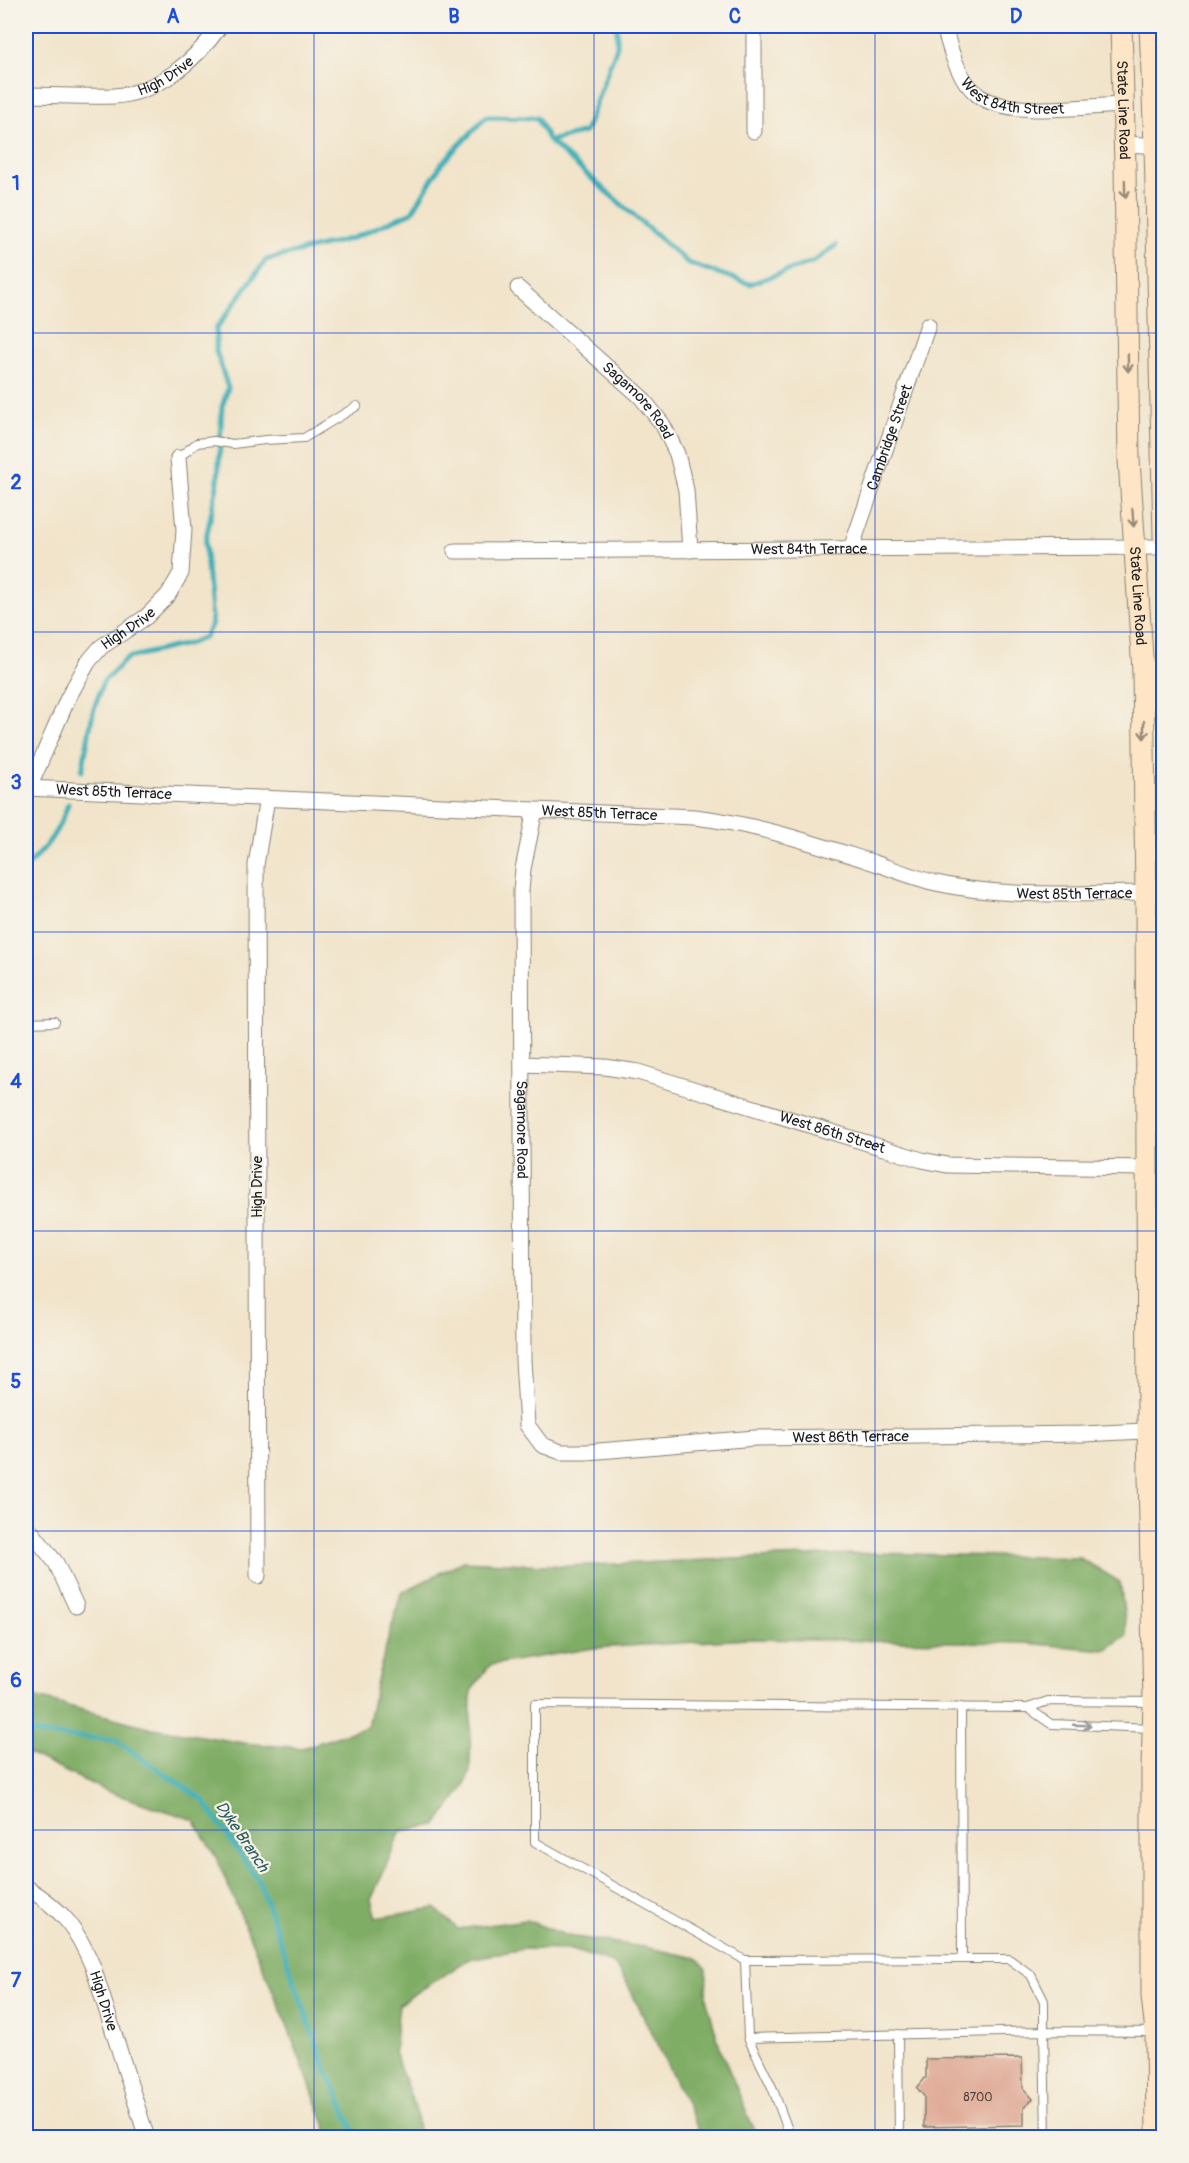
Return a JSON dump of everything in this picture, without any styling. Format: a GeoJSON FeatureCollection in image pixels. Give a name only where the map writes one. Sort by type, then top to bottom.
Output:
{"type":"FeatureCollection","features":[{"type":"Feature","properties":{"kind":"main road","name":"State Line Road"},"geometry":{"type":"LineString","coordinates":[[1121,26],[1129,460],[1135,547],[1153,672],[1155,893],[1147,1168],[1156,1431],[1154,1702],[1158,1728],[1152,1996],[1156,2032],[1157,2138]]}},
{"type":"Feature","properties":{"kind":"main road","name":"State Line Road"},"geometry":{"type":"LineString","coordinates":[[1150,26],[1159,145],[1164,537]]}},
{"type":"Feature","properties":{"kind":"street","name":"High Drive"},"geometry":{"type":"LineString","coordinates":[[26,94],[116,96],[140,90],[171,75],[187,63],[212,38],[220,26]]}},
{"type":"Feature","properties":{"kind":"street"},"geometry":{"type":"LineString","coordinates":[[754,26],[754,131]]}},
{"type":"Feature","properties":{"kind":"street","name":"West 84th Street"},"geometry":{"type":"LineString","coordinates":[[944,26],[960,74],[977,95],[993,104],[1035,108],[1123,105]]}},
{"type":"Feature","properties":{"kind":"street"},"geometry":{"type":"LineString","coordinates":[[1124,144],[1159,145]]}},
{"type":"Feature","properties":{"kind":"street","name":"Sagamore Road"},"geometry":{"type":"LineString","coordinates":[[518,288],[641,397],[663,425],[677,454],[686,490],[690,550]]}},
{"type":"Feature","properties":{"kind":"street","name":"Cambridge Street"},"geometry":{"type":"LineString","coordinates":[[851,549],[928,325]]}},
{"type":"Feature","properties":{"kind":"street","name":"High Drive"},"geometry":{"type":"LineString","coordinates":[[27,788],[68,698],[88,662],[101,647],[146,618],[168,595],[181,573],[184,530],[178,458]]}},
{"type":"Feature","properties":{"kind":"street","name":"West 84th Terrace"},"geometry":{"type":"LineString","coordinates":[[455,551],[1164,547]]}},
{"type":"Feature","properties":{"kind":"street","name":"West 85th Terrace"},"geometry":{"type":"LineString","coordinates":[[27,788],[694,817],[732,821],[782,833],[934,882],[971,890],[1019,894],[1155,893]]}},
{"type":"Feature","properties":{"kind":"street","name":"High Drive"},"geometry":{"type":"LineString","coordinates":[[258,1576],[256,865],[267,798]]}},
{"type":"Feature","properties":{"kind":"street","name":"Sagamore Road"},"geometry":{"type":"LineString","coordinates":[[534,810],[521,891],[525,1408],[527,1425],[542,1445]]}},
{"type":"Feature","properties":{"kind":"street","name":"West 86th Street"},"geometry":{"type":"LineString","coordinates":[[522,1064],[605,1067],[638,1072],[946,1166],[1147,1168]]}},
{"type":"Feature","properties":{"kind":"street","name":"West 86th Terrace"},"geometry":{"type":"LineString","coordinates":[[542,1445],[561,1452],[587,1452],[755,1438],[1156,1431]]}},
{"type":"Feature","properties":{"kind":"street"},"geometry":{"type":"LineString","coordinates":[[26,1525],[48,1550],[76,1605]]}},
{"type":"Feature","properties":{"kind":"street","name":"High Drive"},"geometry":{"type":"LineString","coordinates":[[26,1887],[53,1906],[71,1923],[82,1941],[93,1967],[147,2138]]}},
{"type":"Feature","properties":{"kind":"lane"},"geometry":{"type":"LineString","coordinates":[[178,458],[197,443],[214,441],[233,444],[304,438],[357,406]]}},
{"type":"Feature","properties":{"kind":"lane"},"geometry":{"type":"LineString","coordinates":[[26,1023],[55,1022]]}},
{"type":"Feature","properties":{"kind":"lane"},"geometry":{"type":"LineString","coordinates":[[1046,2138],[1044,2001],[1032,1975],[1009,1959],[745,1960],[535,1842],[535,1704],[1028,1708],[1048,1701],[1154,1702]]}},
{"type":"Feature","properties":{"kind":"lane"},"geometry":{"type":"LineString","coordinates":[[961,1707],[962,1959]]}},
{"type":"Feature","properties":{"kind":"lane"},"geometry":{"type":"LineString","coordinates":[[1028,1708],[1050,1724],[1158,1728]]}},
{"type":"Feature","properties":{"kind":"lane"},"geometry":{"type":"LineString","coordinates":[[745,1960],[748,2038],[772,2087],[791,2138]]}},
{"type":"Feature","properties":{"kind":"lane"},"geometry":{"type":"LineString","coordinates":[[748,2038],[1044,2031],[1156,2032]]}},
{"type":"Feature","properties":{"kind":"lane"},"geometry":{"type":"LineString","coordinates":[[898,2034],[899,2138]]}},
{"type":"Feature","properties":{"kind":"green space"},"geometry":{"type":"Polygon","coordinates":[[[873,1553],[1080,1558],[1120,1582],[1127,1635],[1105,1650],[1024,1643],[748,1639],[594,1648],[490,1665],[471,1691],[470,1771],[463,1789],[436,1825],[401,1831],[371,1900],[376,1918],[435,1908],[458,1929],[526,1920],[568,1936],[644,1947],[697,1958],[707,1969],[706,1998],[721,2051],[757,2137],[701,2137],[627,1983],[613,1963],[571,1950],[523,1949],[469,1959],[399,2004],[394,2052],[415,2108],[419,2137],[330,2137],[283,2015],[216,1857],[194,1820],[109,1792],[26,1753],[26,1695],[152,1728],[244,1743],[302,1748],[367,1727],[378,1676],[401,1593],[463,1561],[566,1566],[873,1553]]]}},
{"type":"Feature","properties":{"kind":"building"},"geometry":{"type":"Polygon","coordinates":[[[1022,2058],[1023,2088],[1033,2099],[1024,2107],[1024,2125],[924,2127],[924,2096],[917,2088],[926,2077],[926,2059],[1022,2058]]]}},
{"type":"Feature","properties":{"kind":"waterway"},"geometry":{"type":"LineString","coordinates":[[82,771],[93,712],[103,682],[127,658],[191,643],[205,637],[212,623],[205,543],[218,481],[222,407],[228,388],[216,351],[216,329],[266,260],[353,238],[412,212],[442,163],[486,117],[537,118],[549,141],[585,132],[617,46],[617,26]]}},
{"type":"Feature","properties":{"kind":"waterway"},"geometry":{"type":"LineString","coordinates":[[549,141],[688,263],[750,284],[815,261],[836,245]]}},
{"type":"Feature","properties":{"kind":"waterway"},"geometry":{"type":"LineString","coordinates":[[26,867],[51,838],[68,804]]}},
{"type":"Feature","properties":{"kind":"waterway","name":"Dyke Branch"},"geometry":{"type":"LineString","coordinates":[[26,1733],[115,1740],[203,1800],[259,1881],[321,2057],[357,2138]]}}]}
